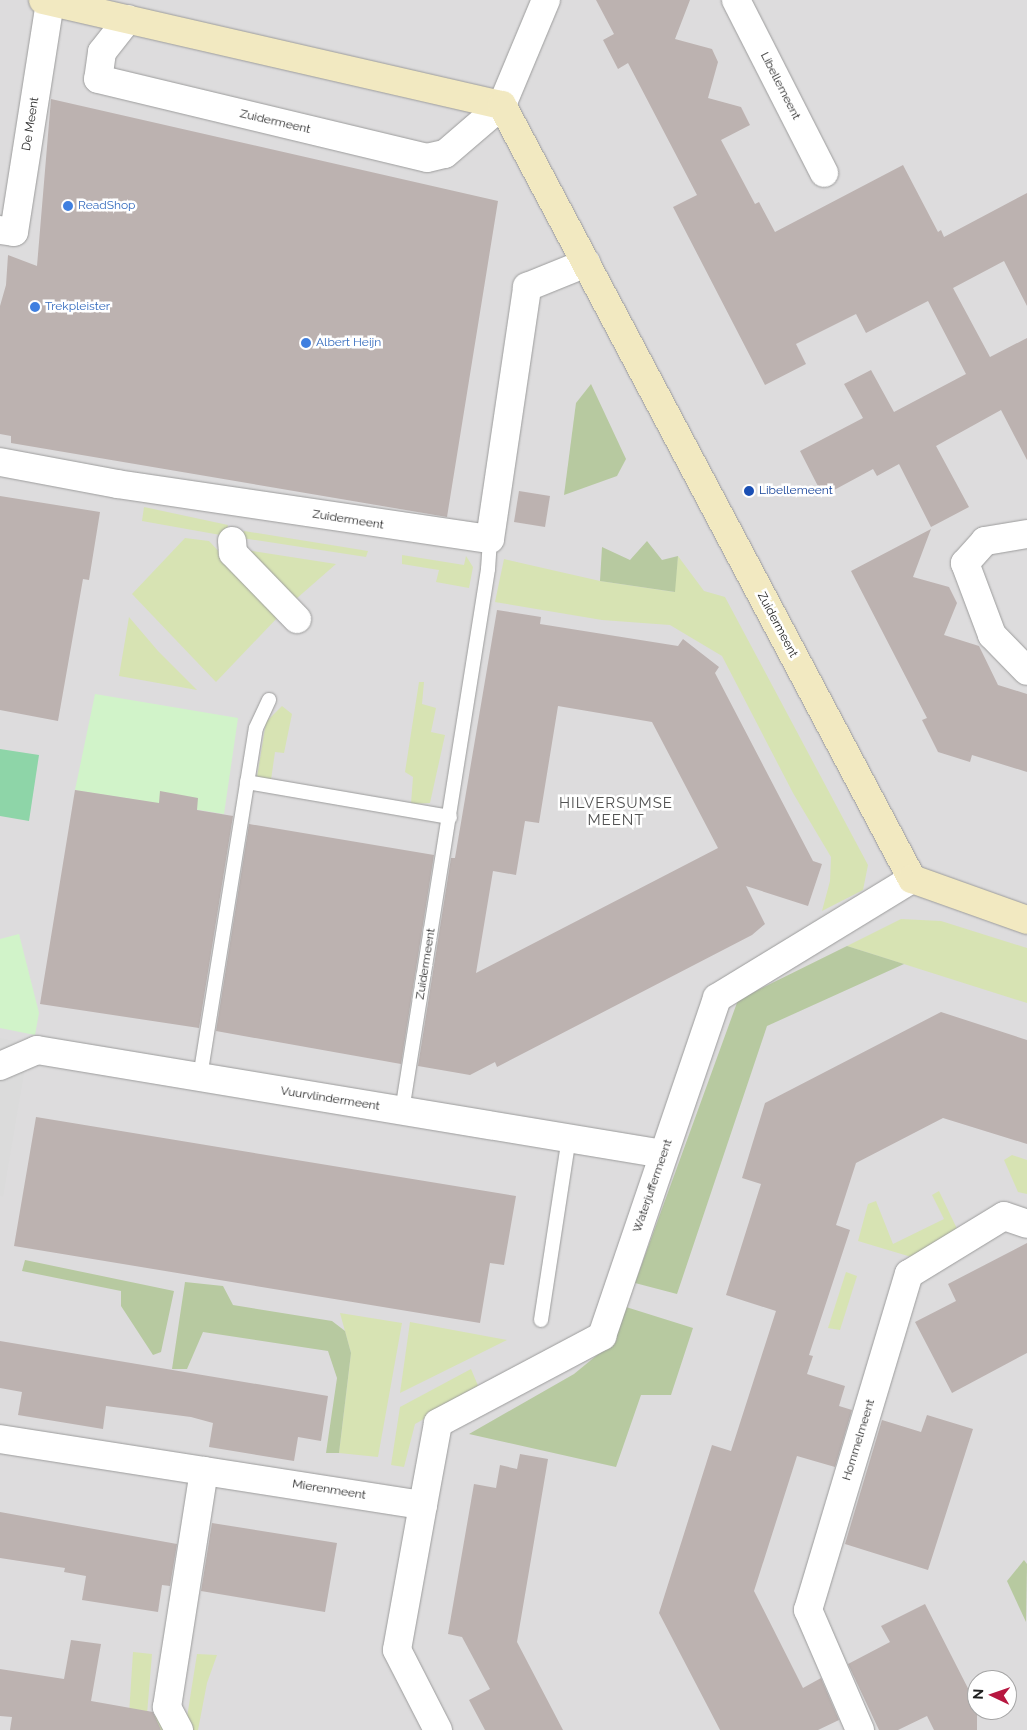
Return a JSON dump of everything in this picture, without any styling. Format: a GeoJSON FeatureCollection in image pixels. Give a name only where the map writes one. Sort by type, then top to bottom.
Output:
{"type":"FeatureCollection","features":[{"type":"Feature","properties":{"kind":"street"},"geometry":{"type":"LineString","coordinates":[[46,1],[502,105],[546,0]]}},
{"type":"Feature","properties":{"kind":"street","name":"Libellemeent"},"geometry":{"type":"LineString","coordinates":[[736,0],[824,173]]}},
{"type":"Feature","properties":{"kind":"street","name":"De Meent"},"geometry":{"type":"LineString","coordinates":[[0,230],[14,232],[46,1]]}},
{"type":"Feature","properties":{"kind":"street","name":"Zuidermeent"},"geometry":{"type":"LineString","coordinates":[[128,19],[102,52],[98,80],[428,158],[445,154],[502,105],[912,879]]}},
{"type":"Feature","properties":{"kind":"street","name":"Zuidermeent"},"geometry":{"type":"LineString","coordinates":[[0,462],[117,484],[490,539],[527,287],[586,263]]}},
{"type":"Feature","properties":{"kind":"street"},"geometry":{"type":"LineString","coordinates":[[1027,534],[985,541],[965,563],[992,635],[1027,671]]}},
{"type":"Feature","properties":{"kind":"street"},"geometry":{"type":"LineString","coordinates":[[232,541],[233,553],[297,618]]}},
{"type":"Feature","properties":{"kind":"street"},"geometry":{"type":"LineString","coordinates":[[912,879],[1027,920]]}},
{"type":"Feature","properties":{"kind":"street","name":"Waterjuffermeent"},"geometry":{"type":"LineString","coordinates":[[423,1505],[438,1422],[602,1336],[717,998],[912,879]]}},
{"type":"Feature","properties":{"kind":"street","name":"Vuurvlindermeent"},"geometry":{"type":"LineString","coordinates":[[0,1066],[37,1050],[663,1154]]}},
{"type":"Feature","properties":{"kind":"street","name":"Hommelmeent"},"geometry":{"type":"LineString","coordinates":[[860,1730],[808,1610],[908,1274],[1004,1216],[1027,1224]]}},
{"type":"Feature","properties":{"kind":"street","name":"Mierenmeent"},"geometry":{"type":"LineString","coordinates":[[0,1439],[423,1505]]}},
{"type":"Feature","properties":{"kind":"street"},"geometry":{"type":"LineString","coordinates":[[179,1730],[167,1707],[204,1471]]}},
{"type":"Feature","properties":{"kind":"street"},"geometry":{"type":"LineString","coordinates":[[423,1505],[397,1650],[438,1730]]}},
{"type":"Feature","properties":{"kind":"lane","name":"Zuidermeent"},"geometry":{"type":"LineString","coordinates":[[402,1110],[450,817],[488,569],[490,539]]}},
{"type":"Feature","properties":{"kind":"lane"},"geometry":{"type":"LineString","coordinates":[[200,1077],[256,728],[269,700]]}},
{"type":"Feature","properties":{"kind":"lane"},"geometry":{"type":"LineString","coordinates":[[247,782],[450,817]]}},
{"type":"Feature","properties":{"kind":"lane"},"geometry":{"type":"LineString","coordinates":[[541,1320],[568,1138]]}},
{"type":"Feature","properties":{"kind":"shaded area"},"geometry":{"type":"Polygon","coordinates":[[[0,0],[1027,0],[1027,1730],[0,1730],[0,0]]]}},
{"type":"Feature","properties":{"kind":"shaded area"},"geometry":{"type":"Polygon","coordinates":[[[0,1038],[29,1044],[3,1197],[0,1196],[0,1038]]]}},
{"type":"Feature","properties":{"kind":"green space"},"geometry":{"type":"Polygon","coordinates":[[[591,384],[626,459],[617,476],[564,495],[576,403],[591,384]]]}},
{"type":"Feature","properties":{"kind":"green space"},"geometry":{"type":"Polygon","coordinates":[[[144,507],[228,525],[226,536],[142,521],[144,507]]]}},
{"type":"Feature","properties":{"kind":"green space"},"geometry":{"type":"Polygon","coordinates":[[[244,531],[368,551],[366,557],[242,538],[244,531]]]}},
{"type":"Feature","properties":{"kind":"green space"},"geometry":{"type":"Polygon","coordinates":[[[185,538],[209,541],[279,616],[216,682],[132,594],[185,538]]]}},
{"type":"Feature","properties":{"kind":"green space"},"geometry":{"type":"Polygon","coordinates":[[[647,541],[662,560],[678,556],[675,592],[600,581],[602,547],[630,560],[647,541]]]}},
{"type":"Feature","properties":{"kind":"green space"},"geometry":{"type":"Polygon","coordinates":[[[246,550],[336,564],[296,599],[246,550]]]}},
{"type":"Feature","properties":{"kind":"green space"},"geometry":{"type":"Polygon","coordinates":[[[402,555],[464,565],[466,556],[473,567],[469,588],[436,582],[439,570],[402,564],[402,555]]]}},
{"type":"Feature","properties":{"kind":"green space"},"geometry":{"type":"Polygon","coordinates":[[[678,556],[704,591],[725,597],[868,865],[863,890],[822,911],[830,881],[831,857],[793,793],[722,656],[670,625],[602,620],[495,602],[504,559],[600,581],[674,592],[678,556]]]}},
{"type":"Feature","properties":{"kind":"green space"},"geometry":{"type":"Polygon","coordinates":[[[129,617],[158,651],[197,690],[119,676],[129,617]]]}},
{"type":"Feature","properties":{"kind":"green space"},"geometry":{"type":"Polygon","coordinates":[[[419,682],[424,682],[422,704],[436,708],[431,732],[445,735],[430,803],[411,804],[413,777],[405,772],[419,682]]]}},
{"type":"Feature","properties":{"kind":"green space"},"geometry":{"type":"Polygon","coordinates":[[[95,694],[238,718],[224,814],[75,790],[95,694]]]}},
{"type":"Feature","properties":{"kind":"green space"},"geometry":{"type":"Polygon","coordinates":[[[282,706],[292,714],[284,753],[275,752],[271,780],[257,777],[266,722],[282,706]]]}},
{"type":"Feature","properties":{"kind":"green space"},"geometry":{"type":"Polygon","coordinates":[[[0,749],[39,755],[29,821],[0,816],[0,749]]]}},
{"type":"Feature","properties":{"kind":"green space"},"geometry":{"type":"Polygon","coordinates":[[[901,919],[941,921],[1027,948],[1027,1003],[847,946],[901,919]]]}},
{"type":"Feature","properties":{"kind":"green space"},"geometry":{"type":"Polygon","coordinates":[[[19,934],[39,1013],[35,1035],[0,1028],[0,939],[19,934]]]}},
{"type":"Feature","properties":{"kind":"green space"},"geometry":{"type":"Polygon","coordinates":[[[847,946],[904,964],[767,1026],[677,1294],[635,1283],[738,1000],[847,946]]]}},
{"type":"Feature","properties":{"kind":"green space"},"geometry":{"type":"Polygon","coordinates":[[[1012,1155],[1027,1160],[1027,1194],[1018,1192],[1004,1160],[1012,1155]]]}},
{"type":"Feature","properties":{"kind":"green space"},"geometry":{"type":"Polygon","coordinates":[[[939,1191],[959,1233],[918,1259],[858,1241],[868,1204],[876,1201],[893,1244],[944,1219],[932,1195],[939,1191]]]}},
{"type":"Feature","properties":{"kind":"green space"},"geometry":{"type":"Polygon","coordinates":[[[25,1260],[174,1291],[161,1352],[153,1355],[121,1306],[121,1291],[22,1271],[25,1260]]]}},
{"type":"Feature","properties":{"kind":"green space"},"geometry":{"type":"Polygon","coordinates":[[[846,1272],[857,1276],[840,1330],[828,1328],[846,1272]]]}},
{"type":"Feature","properties":{"kind":"green space"},"geometry":{"type":"Polygon","coordinates":[[[185,1282],[223,1286],[233,1305],[332,1321],[345,1331],[351,1353],[339,1453],[326,1453],[337,1378],[328,1351],[203,1332],[187,1369],[172,1369],[185,1282]]]}},
{"type":"Feature","properties":{"kind":"green space"},"geometry":{"type":"Polygon","coordinates":[[[626,1307],[693,1328],[671,1395],[641,1395],[616,1467],[469,1434],[574,1374],[613,1342],[626,1307]]]}},
{"type":"Feature","properties":{"kind":"green space"},"geometry":{"type":"Polygon","coordinates":[[[340,1313],[402,1323],[378,1457],[339,1453],[351,1353],[340,1313]]]}},
{"type":"Feature","properties":{"kind":"green space"},"geometry":{"type":"Polygon","coordinates":[[[410,1322],[507,1340],[400,1393],[410,1322]]]}},
{"type":"Feature","properties":{"kind":"green space"},"geometry":{"type":"Polygon","coordinates":[[[471,1369],[479,1388],[415,1424],[404,1467],[391,1465],[400,1407],[471,1369]]]}},
{"type":"Feature","properties":{"kind":"green space"},"geometry":{"type":"Polygon","coordinates":[[[1024,1560],[1027,1564],[1026,1622],[1007,1581],[1024,1560]]]}},
{"type":"Feature","properties":{"kind":"green space"},"geometry":{"type":"Polygon","coordinates":[[[133,1652],[152,1654],[147,1714],[168,1718],[173,1730],[128,1730],[133,1652]]]}},
{"type":"Feature","properties":{"kind":"green space"},"geometry":{"type":"Polygon","coordinates":[[[197,1654],[217,1655],[207,1683],[198,1730],[185,1730],[197,1654]]]}},
{"type":"Feature","properties":{"kind":"building"},"geometry":{"type":"Polygon","coordinates":[[[596,0],[690,0],[675,39],[712,49],[718,62],[708,98],[741,107],[750,125],[721,140],[755,204],[759,202],[775,232],[903,165],[938,232],[941,230],[944,237],[1027,193],[1027,306],[1004,261],[953,288],[990,357],[1027,338],[1027,460],[1001,410],[936,446],[969,507],[931,527],[899,464],[877,476],[873,469],[823,496],[800,451],[863,418],[844,384],[871,370],[894,412],[966,374],[928,301],[866,333],[856,314],[796,344],[806,364],[765,385],[673,207],[697,195],[628,63],[618,69],[603,40],[614,34],[596,0]]]}},
{"type":"Feature","properties":{"kind":"building"},"geometry":{"type":"Polygon","coordinates":[[[51,99],[498,201],[447,517],[11,443],[11,436],[0,434],[0,306],[6,285],[8,255],[37,266],[51,99]]]}},
{"type":"Feature","properties":{"kind":"building"},"geometry":{"type":"Polygon","coordinates":[[[519,491],[550,496],[545,527],[514,522],[519,491]]]}},
{"type":"Feature","properties":{"kind":"building"},"geometry":{"type":"Polygon","coordinates":[[[0,496],[100,512],[89,580],[83,579],[58,721],[0,710],[0,496]]]}},
{"type":"Feature","properties":{"kind":"building"},"geometry":{"type":"Polygon","coordinates":[[[931,529],[913,577],[949,587],[957,603],[944,635],[979,646],[998,685],[1027,694],[1027,772],[972,755],[970,762],[938,752],[922,720],[927,718],[851,571],[931,529]]]}},
{"type":"Feature","properties":{"kind":"building"},"geometry":{"type":"Polygon","coordinates":[[[497,610],[541,617],[540,624],[678,646],[683,639],[719,667],[715,673],[813,861],[822,864],[808,906],[746,886],[765,924],[752,935],[497,1067],[495,1062],[470,1075],[418,1066],[451,858],[455,858],[497,610]],[[558,706],[539,823],[525,821],[516,875],[493,871],[476,973],[718,848],[652,722],[558,706]]]}},
{"type":"Feature","properties":{"kind":"building"},"geometry":{"type":"Polygon","coordinates":[[[75,790],[159,803],[160,791],[198,798],[197,810],[233,816],[199,1028],[40,1004],[75,790]]]}},
{"type":"Feature","properties":{"kind":"building"},"geometry":{"type":"Polygon","coordinates":[[[249,824],[434,855],[401,1064],[216,1031],[249,824]]]}},
{"type":"Feature","properties":{"kind":"building"},"geometry":{"type":"Polygon","coordinates":[[[941,1012],[1027,1040],[1027,1144],[943,1118],[856,1163],[836,1225],[850,1230],[809,1355],[813,1356],[807,1374],[845,1386],[839,1406],[852,1410],[835,1467],[797,1456],[754,1591],[803,1688],[821,1678],[839,1720],[818,1730],[720,1730],[659,1613],[712,1445],[731,1451],[776,1311],[726,1295],[761,1184],[742,1178],[752,1145],[765,1103],[941,1012]]]}},
{"type":"Feature","properties":{"kind":"building"},"geometry":{"type":"Polygon","coordinates":[[[36,1117],[516,1196],[504,1265],[490,1263],[480,1323],[14,1246],[36,1117]]]}},
{"type":"Feature","properties":{"kind":"building"},"geometry":{"type":"Polygon","coordinates":[[[1027,1243],[1027,1353],[952,1393],[915,1322],[956,1301],[948,1284],[1027,1243]]]}},
{"type":"Feature","properties":{"kind":"building"},"geometry":{"type":"Polygon","coordinates":[[[0,1341],[328,1396],[321,1441],[298,1437],[294,1461],[209,1447],[213,1423],[191,1417],[106,1406],[103,1429],[18,1415],[22,1392],[0,1388],[0,1341]]]}},
{"type":"Feature","properties":{"kind":"building"},"geometry":{"type":"Polygon","coordinates":[[[927,1415],[973,1429],[928,1570],[845,1544],[882,1420],[921,1432],[927,1415]]]}},
{"type":"Feature","properties":{"kind":"building"},"geometry":{"type":"Polygon","coordinates":[[[520,1454],[548,1459],[517,1642],[563,1730],[485,1730],[469,1700],[490,1689],[462,1637],[448,1634],[474,1484],[496,1488],[500,1465],[517,1469],[520,1454]]]}},
{"type":"Feature","properties":{"kind":"building"},"geometry":{"type":"Polygon","coordinates":[[[0,1512],[177,1544],[170,1586],[162,1585],[158,1612],[82,1600],[86,1576],[64,1572],[65,1568],[0,1558],[0,1512]]]}},
{"type":"Feature","properties":{"kind":"building"},"geometry":{"type":"Polygon","coordinates":[[[212,1523],[337,1543],[325,1612],[201,1591],[212,1523]]]}},
{"type":"Feature","properties":{"kind":"building"},"geometry":{"type":"Polygon","coordinates":[[[925,1604],[967,1686],[967,1720],[977,1720],[977,1730],[934,1730],[927,1716],[898,1730],[879,1730],[848,1664],[890,1642],[881,1626],[925,1604]]]}},
{"type":"Feature","properties":{"kind":"building"},"geometry":{"type":"Polygon","coordinates":[[[71,1640],[101,1644],[91,1701],[153,1712],[161,1730],[10,1730],[12,1717],[0,1716],[0,1669],[64,1679],[71,1640]]]}},
{"type":"Feature","properties":{"kind":"place","name":"ReadShop"},"geometry":{"type":"Point","coordinates":[68,206]}},
{"type":"Feature","properties":{"kind":"place","name":"Trekpleister"},"geometry":{"type":"Point","coordinates":[35,307]}},
{"type":"Feature","properties":{"kind":"place","name":"Albert Heijn"},"geometry":{"type":"Point","coordinates":[306,343]}},
{"type":"Feature","properties":{"kind":"place","name":"Libellemeent"},"geometry":{"type":"Point","coordinates":[749,491]}},
{"type":"Feature","properties":{"kind":"district","name":"HILVERSUMSE MEENT"},"geometry":{"type":"Point","coordinates":[616,812]}}]}
